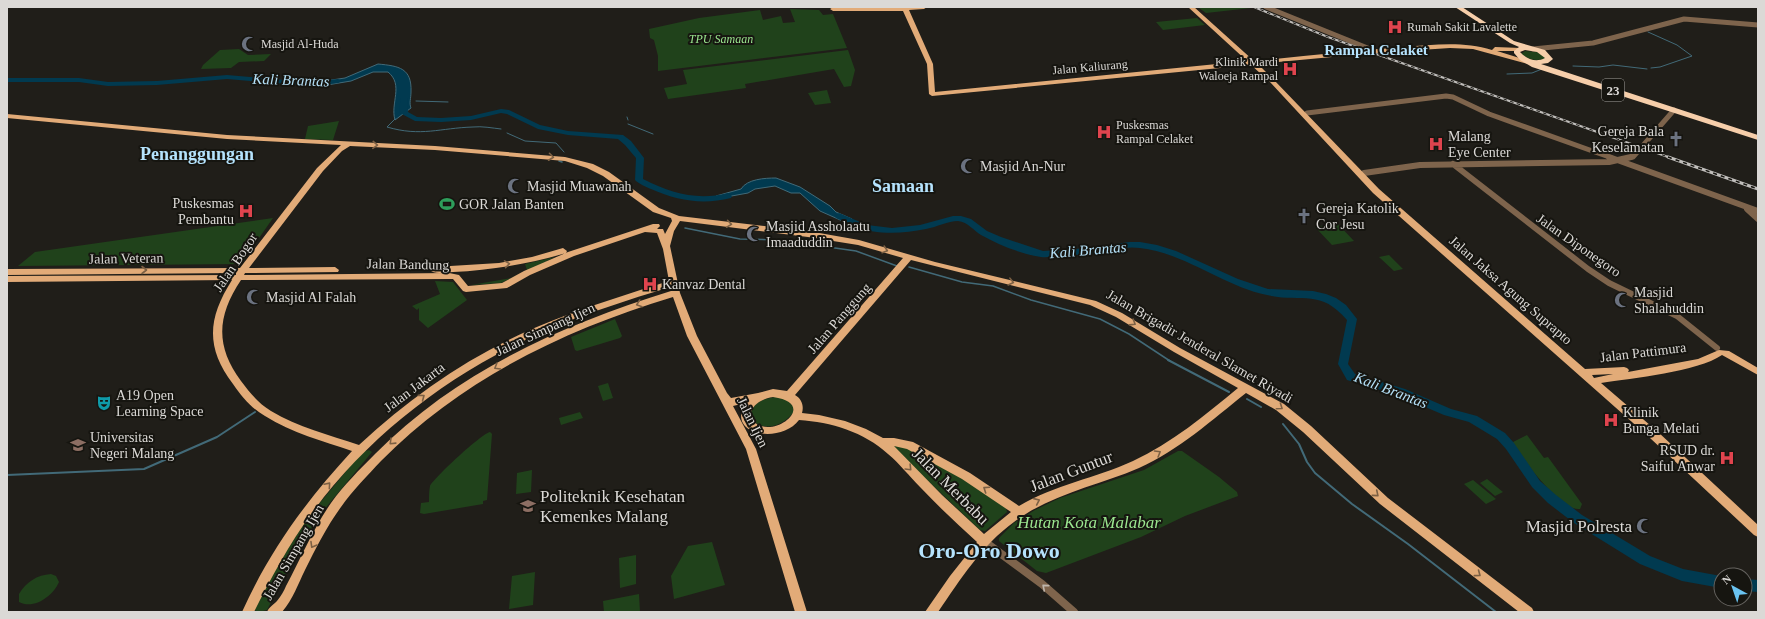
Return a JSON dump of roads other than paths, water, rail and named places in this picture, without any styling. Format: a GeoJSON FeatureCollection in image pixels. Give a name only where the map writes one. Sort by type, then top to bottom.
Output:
{"type":"FeatureCollection","features":[{"type":"Feature","properties":{"kind":"highway","name":"23"},"geometry":{"type":"LineString","coordinates":[[1458,7],[1512,42],[1519,49],[1516,52],[1517,54],[1536,65],[1758,138]]}},
{"type":"Feature","properties":{"kind":"highway","name":"23"},"geometry":{"type":"LineString","coordinates":[[1512,42],[1542,52],[1565,74]]}},
{"type":"Feature","properties":{"kind":"highway"},"geometry":{"type":"LineString","coordinates":[[1519,49],[1531,49]]}},
{"type":"Feature","properties":{"kind":"highway"},"geometry":{"type":"LineString","coordinates":[[1527,60],[1541,62],[1549,59]]}},
{"type":"Feature","properties":{"kind":"main road"},"geometry":{"type":"LineString","coordinates":[[833,8],[905,9],[924,7]]}},
{"type":"Feature","properties":{"kind":"main road","name":"Jalan Kaliurang"},"geometry":{"type":"LineString","coordinates":[[905,9],[930,64],[932,94],[1375,51],[1450,46],[1487,50]]}},
{"type":"Feature","properties":{"kind":"main road"},"geometry":{"type":"LineString","coordinates":[[1193,9],[1253,63]]}},
{"type":"Feature","properties":{"kind":"main road"},"geometry":{"type":"LineString","coordinates":[[1193,9],[1253,63]]}},
{"type":"Feature","properties":{"kind":"main road"},"geometry":{"type":"LineString","coordinates":[[1487,50],[1519,49]]}},
{"type":"Feature","properties":{"kind":"main road"},"geometry":{"type":"LineString","coordinates":[[1487,50],[1536,65]]}},
{"type":"Feature","properties":{"kind":"main road"},"geometry":{"type":"LineString","coordinates":[[1516,58],[1527,60]]}},
{"type":"Feature","properties":{"kind":"main road","name":"Jalan Jaksa Agung Suprapto"},"geometry":{"type":"LineString","coordinates":[[1253,63],[1402,210],[1539,338],[1654,435],[1758,532]]}},
{"type":"Feature","properties":{"kind":"main road","name":"Jalan Jaksa Agung Suprapto"},"geometry":{"type":"LineString","coordinates":[[1253,63],[1306,113],[1336,152],[1417,230],[1471,273],[1598,380],[1687,458],[1758,524]]}},
{"type":"Feature","properties":{"kind":"main road"},"geometry":{"type":"LineString","coordinates":[[7,116],[337,146],[348,144],[452,149],[566,159],[590,166],[606,174],[656,210],[671,216]]}},
{"type":"Feature","properties":{"kind":"main road","name":"Jalan Bogor"},"geometry":{"type":"LineString","coordinates":[[337,146],[242,273],[225,301],[216,331],[219,354],[226,369],[248,397],[268,413],[295,426],[360,450]]}},
{"type":"Feature","properties":{"kind":"main road"},"geometry":{"type":"LineString","coordinates":[[670,231],[654,224],[660,217],[671,216]]}},
{"type":"Feature","properties":{"kind":"main road","name":"Jalan Ijen"},"geometry":{"type":"LineString","coordinates":[[667,249],[670,231],[676,221],[671,216]]}},
{"type":"Feature","properties":{"kind":"main road","name":"Jalan Brigadir Jenderal Slamet Riyadi"},"geometry":{"type":"LineString","coordinates":[[671,216],[830,238],[876,247],[909,257],[1065,295],[1102,306],[1177,350],[1246,387],[1289,414],[1384,501],[1528,612]]}},
{"type":"Feature","properties":{"kind":"main road","name":"Jalan Bandung"},"geometry":{"type":"LineString","coordinates":[[242,273],[426,271],[468,268],[525,261],[552,255],[654,224]]}},
{"type":"Feature","properties":{"kind":"main road","name":"Jalan Bandung"},"geometry":{"type":"LineString","coordinates":[[242,273],[456,277],[466,289],[504,286],[527,273],[571,254],[640,232],[654,224]]}},
{"type":"Feature","properties":{"kind":"main road","name":"Jalan Ijen"},"geometry":{"type":"LineString","coordinates":[[640,232],[660,231],[667,249],[676,293],[692,336],[751,449],[801,612]]}},
{"type":"Feature","properties":{"kind":"main road","name":"Jalan Panggung"},"geometry":{"type":"LineString","coordinates":[[790,395],[909,257]]}},
{"type":"Feature","properties":{"kind":"main road"},"geometry":{"type":"LineString","coordinates":[[456,277],[468,268]]}},
{"type":"Feature","properties":{"kind":"main road"},"geometry":{"type":"LineString","coordinates":[[117,278],[124,270]]}},
{"type":"Feature","properties":{"kind":"main road","name":"Jalan Veteran"},"geometry":{"type":"LineString","coordinates":[[7,272],[124,270],[242,273]]}},
{"type":"Feature","properties":{"kind":"main road","name":"Jalan Veteran"},"geometry":{"type":"LineString","coordinates":[[7,279],[117,278],[242,273]]}},
{"type":"Feature","properties":{"kind":"main road","name":"Jalan Jakarta"},"geometry":{"type":"LineString","coordinates":[[248,612],[276,560],[308,510],[360,450],[412,405],[456,373],[511,342],[558,321],[674,283]]}},
{"type":"Feature","properties":{"kind":"main road","name":"Jalan Simpang Ijen"},"geometry":{"type":"LineString","coordinates":[[273,612],[282,604],[304,560],[334,508],[383,450],[402,432],[447,398],[504,362],[534,347],[592,322],[633,306],[676,293]]}},
{"type":"Feature","properties":{"kind":"main road"},"geometry":{"type":"LineString","coordinates":[[588,311],[592,322]]}},
{"type":"Feature","properties":{"kind":"main road"},"geometry":{"type":"LineString","coordinates":[[1721,351],[1758,372]]}},
{"type":"Feature","properties":{"kind":"main road","name":"Jalan Pattimura"},"geometry":{"type":"LineString","coordinates":[[1598,380],[1687,365],[1700,360],[1715,357],[1721,351]]}},
{"type":"Feature","properties":{"kind":"main road","name":"Jalan Pattimura"},"geometry":{"type":"LineString","coordinates":[[1588,372],[1640,369],[1693,359],[1700,360]]}},
{"type":"Feature","properties":{"kind":"main road","name":"Jalan Guntur"},"geometry":{"type":"LineString","coordinates":[[931,612],[956,576],[985,542],[1000,525],[1018,511],[1052,495],[1149,458],[1177,441],[1246,387]]}},
{"type":"Feature","properties":{"kind":"main road"},"geometry":{"type":"LineString","coordinates":[[721,390],[728,401],[734,402],[779,393],[790,395],[799,404],[797,416],[787,426],[770,430],[757,429],[729,407]]}},
{"type":"Feature","properties":{"kind":"main road"},"geometry":{"type":"LineString","coordinates":[[751,449],[746,412],[748,406],[753,401],[764,395]]}},
{"type":"Feature","properties":{"kind":"main road","name":"Jalan Merbabu"},"geometry":{"type":"LineString","coordinates":[[797,416],[829,420],[856,430],[880,442],[896,455],[945,505],[985,542]]}},
{"type":"Feature","properties":{"kind":"main road","name":"Jalan Merbabu"},"geometry":{"type":"LineString","coordinates":[[880,442],[894,442],[909,445],[966,476],[1018,511]]}},
{"type":"Feature","properties":{"kind":"street"},"geometry":{"type":"LineString","coordinates":[[1266,7],[1375,51]]}},
{"type":"Feature","properties":{"kind":"street"},"geometry":{"type":"LineString","coordinates":[[1531,49],[1593,43],[1652,26],[1684,19],[1758,25]]}},
{"type":"Feature","properties":{"kind":"street"},"geometry":{"type":"LineString","coordinates":[[1549,59],[1554,47]]}},
{"type":"Feature","properties":{"kind":"street"},"geometry":{"type":"LineString","coordinates":[[1306,113],[1450,97],[1489,114],[1609,160],[1631,162]]}},
{"type":"Feature","properties":{"kind":"street"},"geometry":{"type":"LineString","coordinates":[[1631,162],[1674,110]]}},
{"type":"Feature","properties":{"kind":"street"},"geometry":{"type":"LineString","coordinates":[[1362,171],[1453,164],[1620,160],[1631,162],[1642,169],[1758,211]]}},
{"type":"Feature","properties":{"kind":"street","name":"Jalan Diponegoro"},"geometry":{"type":"LineString","coordinates":[[1453,164],[1588,269],[1609,283],[1677,316],[1721,351]]}},
{"type":"Feature","properties":{"kind":"street"},"geometry":{"type":"LineString","coordinates":[[1744,206],[1758,219]]}},
{"type":"Feature","properties":{"kind":"street","name":"Jalan Merbabu"},"geometry":{"type":"LineString","coordinates":[[985,542],[1042,584],[1074,612]]}},
{"type":"Feature","properties":{"kind":"water"},"geometry":{"type":"Polygon","coordinates":[[[378,64],[398,67],[403,70],[407,73],[411,84],[411,108],[395,120],[394,107],[396,88],[393,77],[388,72],[373,72],[351,81],[327,85],[325,81],[345,78],[378,64]]]}},
{"type":"Feature","properties":{"kind":"water"},"geometry":{"type":"Polygon","coordinates":[[[776,178],[800,187],[830,206],[836,212],[852,219],[847,223],[820,211],[800,193],[791,193],[775,186],[755,189],[748,193],[715,199],[716,196],[741,189],[747,183],[752,181],[776,178]]]}},
{"type":"Feature","properties":{"kind":"waterway"},"geometry":{"type":"LineString","coordinates":[[1648,32],[1677,45],[1692,56],[1660,67],[1651,68]]}},
{"type":"Feature","properties":{"kind":"waterway"},"geometry":{"type":"LineString","coordinates":[[1573,66],[1599,67],[1613,65],[1647,69]]}},
{"type":"Feature","properties":{"kind":"waterway"},"geometry":{"type":"LineString","coordinates":[[1507,74],[1532,73],[1542,69]]}},
{"type":"Feature","properties":{"kind":"waterway","name":"Kali Brantas"},"geometry":{"type":"LineString","coordinates":[[7,80],[79,80],[108,84],[157,83],[227,77],[309,84],[338,81]]}},
{"type":"Feature","properties":{"kind":"waterway","name":"Kali Brantas"},"geometry":{"type":"LineString","coordinates":[[404,100],[404,113],[415,119],[441,120],[471,118],[501,111],[509,112],[538,127],[568,133],[620,137],[628,143],[640,158],[639,180],[671,194],[693,199],[705,200],[728,196]]}},
{"type":"Feature","properties":{"kind":"waterway"},"geometry":{"type":"LineString","coordinates":[[416,101],[448,102]]}},
{"type":"Feature","properties":{"kind":"waterway"},"geometry":{"type":"LineString","coordinates":[[395,119],[387,127],[420,132],[476,127],[501,129]]}},
{"type":"Feature","properties":{"kind":"waterway"},"geometry":{"type":"LineString","coordinates":[[628,124],[653,134]]}},
{"type":"Feature","properties":{"kind":"waterway"},"geometry":{"type":"LineString","coordinates":[[507,133],[525,141],[556,143],[564,152]]}},
{"type":"Feature","properties":{"kind":"waterway","name":"Kali Brantas"},"geometry":{"type":"LineString","coordinates":[[839,216],[864,227],[892,231],[920,228],[953,219],[961,219],[968,221],[984,233],[1019,248],[1043,254],[1089,251],[1124,245],[1140,245],[1173,253],[1235,281],[1267,292],[1323,296],[1333,300],[1352,319],[1343,364],[1351,377],[1401,392],[1448,412],[1473,419],[1501,436],[1510,446],[1536,484],[1552,499],[1578,519],[1645,560],[1682,575],[1713,581]]}},
{"type":"Feature","properties":{"kind":"waterway"},"geometry":{"type":"LineString","coordinates":[[685,228],[740,239],[779,240],[856,251],[897,266]]}},
{"type":"Feature","properties":{"kind":"waterway"},"geometry":{"type":"LineString","coordinates":[[909,267],[962,282],[993,286],[1031,300],[1100,319],[1129,334],[1170,361]]}},
{"type":"Feature","properties":{"kind":"waterway"},"geometry":{"type":"LineString","coordinates":[[1168,360],[1229,392]]}},
{"type":"Feature","properties":{"kind":"waterway"},"geometry":{"type":"LineString","coordinates":[[1247,399],[1261,407]]}},
{"type":"Feature","properties":{"kind":"waterway"},"geometry":{"type":"LineString","coordinates":[[7,475],[144,469],[217,437],[255,412]]}},
{"type":"Feature","properties":{"kind":"waterway"},"geometry":{"type":"LineString","coordinates":[[1283,424],[1299,444],[1307,462],[1315,473],[1352,504],[1408,544],[1496,612]]}},
{"type":"Feature","properties":{"kind":"waterway","name":"Kali Brantas"},"geometry":{"type":"LineString","coordinates":[[1753,586],[1758,586]]}},
{"type":"Feature","properties":{"kind":"railway"},"geometry":{"type":"LineString","coordinates":[[1254,7],[1328,37],[1671,158]]}},
{"type":"Feature","properties":{"kind":"railway"},"geometry":{"type":"LineString","coordinates":[[1668,157],[1758,189]]}},
{"type":"Feature","properties":{"kind":"place","name":"Rumah Sakit Lavalette"},"geometry":{"type":"Point","coordinates":[1395,27]}},
{"type":"Feature","properties":{"kind":"place","name":"Masjid Al-Huda"},"geometry":{"type":"Point","coordinates":[249,44]}},
{"type":"Feature","properties":{"kind":"place","name":"Klinik Mardi Waloeja Rampal"},"geometry":{"type":"Point","coordinates":[1290,69]}},
{"type":"Feature","properties":{"kind":"place","name":"Puskesmas Rampal Celaket"},"geometry":{"type":"Point","coordinates":[1104,132]}},
{"type":"Feature","properties":{"kind":"place","name":"Gereja Bala Keselamatan"},"geometry":{"type":"Point","coordinates":[1676,139]}},
{"type":"Feature","properties":{"kind":"place","name":"Malang Eye Center"},"geometry":{"type":"Point","coordinates":[1436,144]}},
{"type":"Feature","properties":{"kind":"place","name":"Masjid An-Nur"},"geometry":{"type":"Point","coordinates":[968,166]}},
{"type":"Feature","properties":{"kind":"place","name":"Masjid Muawanah"},"geometry":{"type":"Point","coordinates":[515,186]}},
{"type":"Feature","properties":{"kind":"place","name":"GOR Jalan Banten"},"geometry":{"type":"Point","coordinates":[447,204]}},
{"type":"Feature","properties":{"kind":"place","name":"Puskesmas Pembantu"},"geometry":{"type":"Point","coordinates":[246,211]}},
{"type":"Feature","properties":{"kind":"place","name":"Gereja Katolik Cor Jesu"},"geometry":{"type":"Point","coordinates":[1304,216]}},
{"type":"Feature","properties":{"kind":"place","name":"Masjid Assholaatu Imaaduddin"},"geometry":{"type":"Point","coordinates":[754,234]}},
{"type":"Feature","properties":{"kind":"place","name":"Kanvaz Dental"},"geometry":{"type":"Point","coordinates":[650,284]}},
{"type":"Feature","properties":{"kind":"place","name":"Masjid Al Falah"},"geometry":{"type":"Point","coordinates":[254,297]}},
{"type":"Feature","properties":{"kind":"place","name":"Masjid Shalahuddin"},"geometry":{"type":"Point","coordinates":[1622,300]}},
{"type":"Feature","properties":{"kind":"place","name":"A19 Open Learning Space"},"geometry":{"type":"Point","coordinates":[104,403]}},
{"type":"Feature","properties":{"kind":"place","name":"Klinik Bunga Melati"},"geometry":{"type":"Point","coordinates":[1611,420]}},
{"type":"Feature","properties":{"kind":"place","name":"Universitas Negeri Malang"},"geometry":{"type":"Point","coordinates":[78,445]}},
{"type":"Feature","properties":{"kind":"place","name":"RSUD dr. Saiful Anwar"},"geometry":{"type":"Point","coordinates":[1727,458]}},
{"type":"Feature","properties":{"kind":"place","name":"Politeknik Kesehatan Kemenkes Malang"},"geometry":{"type":"Point","coordinates":[528,506]}},
{"type":"Feature","properties":{"kind":"place","name":"Masjid Polresta"},"geometry":{"type":"Point","coordinates":[1644,526]}},
{"type":"Feature","properties":{"kind":"district","name":"Rampal Celaket"},"geometry":{"type":"Point","coordinates":[1376,50]}},
{"type":"Feature","properties":{"kind":"district","name":"Penanggungan"},"geometry":{"type":"Point","coordinates":[197,154]}},
{"type":"Feature","properties":{"kind":"district","name":"Samaan"},"geometry":{"type":"Point","coordinates":[903,186]}},
{"type":"Feature","properties":{"kind":"district","name":"Oro-Oro Dowo"},"geometry":{"type":"Point","coordinates":[989,550]}},
{"type":"Feature","properties":{"kind":"park label","name":"TPU Samaan"},"geometry":{"type":"Point","coordinates":[721,39]}},
{"type":"Feature","properties":{"kind":"park label","name":"Hutan Kota Malabar"},"geometry":{"type":"Point","coordinates":[1089,522]}}]}
